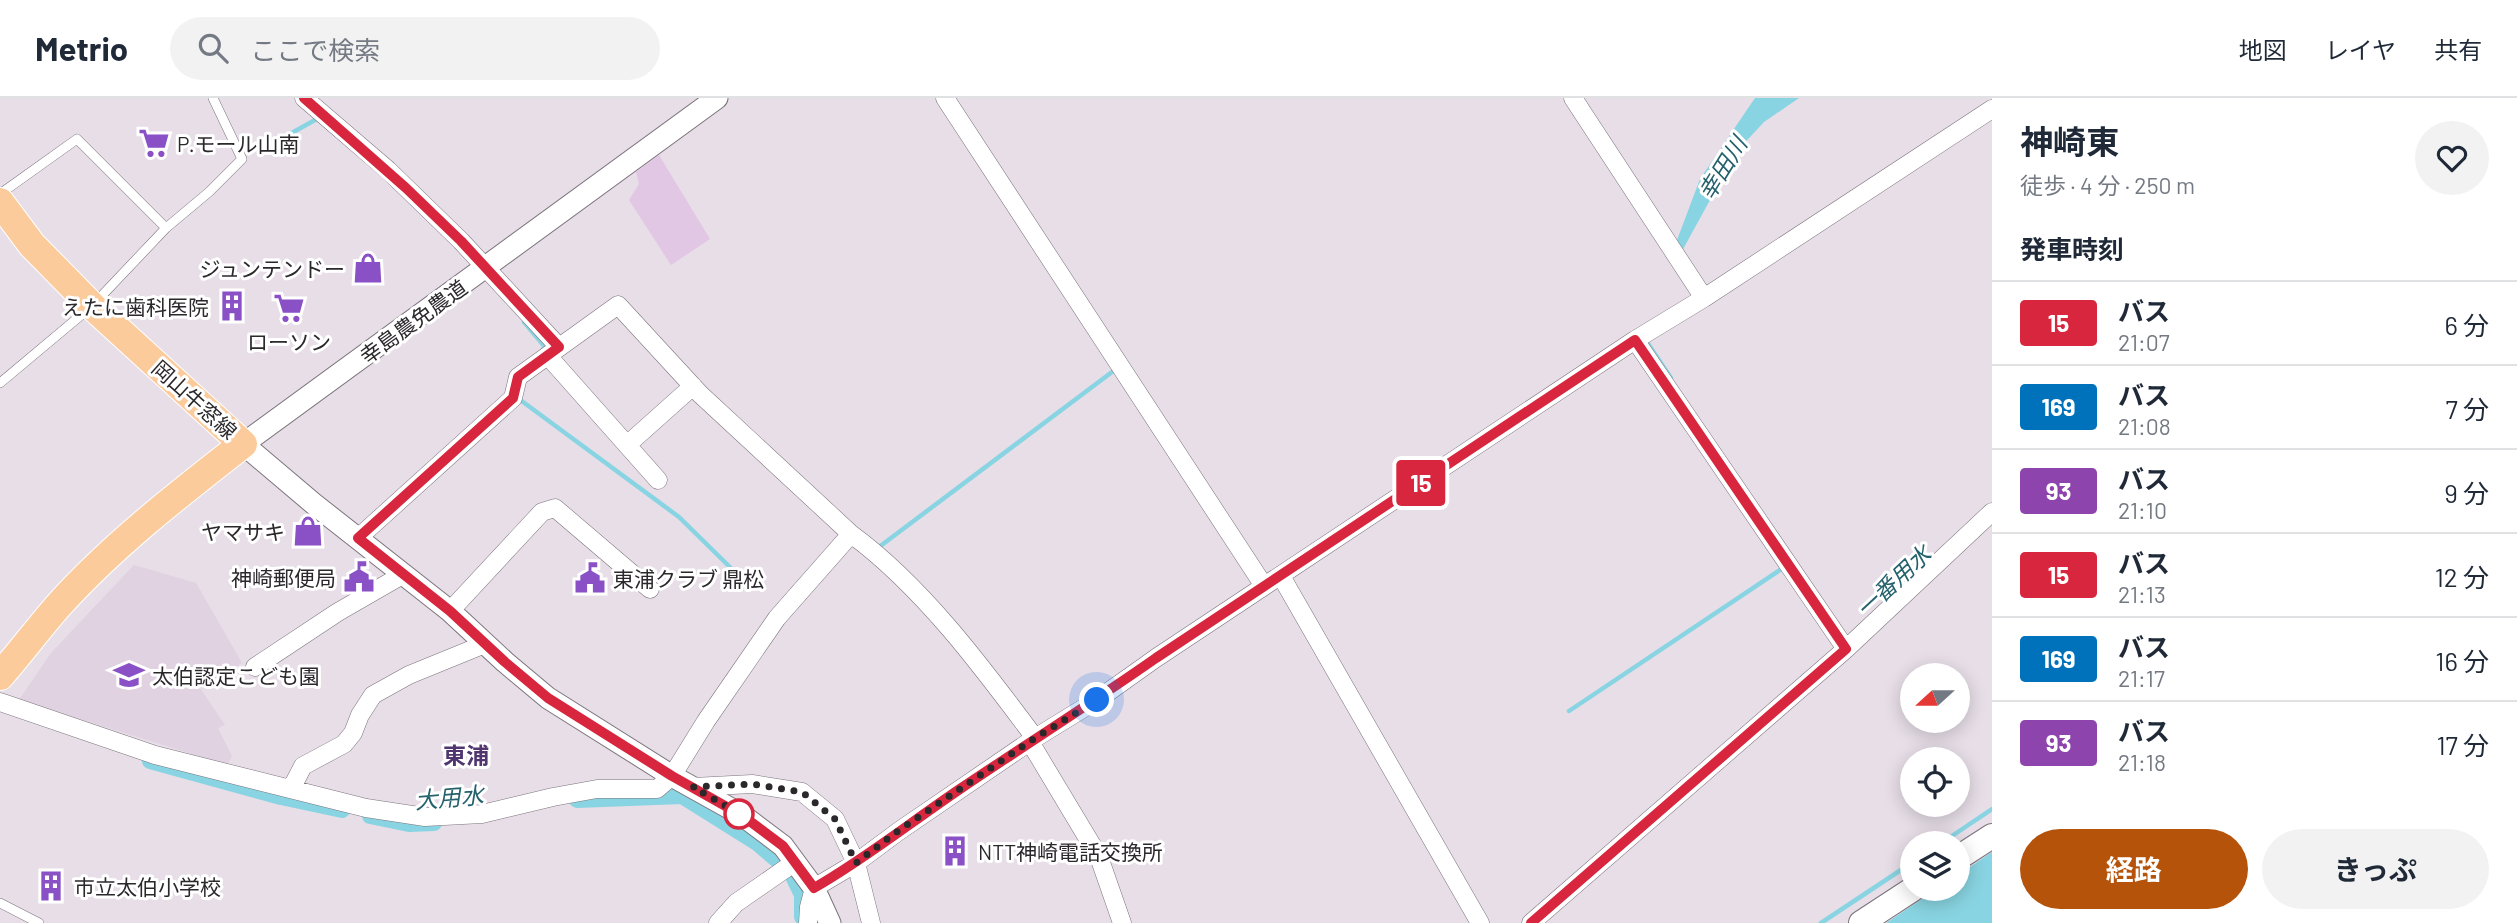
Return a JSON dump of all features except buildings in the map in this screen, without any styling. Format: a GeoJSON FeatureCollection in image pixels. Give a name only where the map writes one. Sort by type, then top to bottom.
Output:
{"type":"FeatureCollection","features":[{"type":"Feature","properties":{"kind":"main road","name":"岡山牛窓線"},"geometry":{"type":"LineString","coordinates":[[0,202],[32,244],[92,306],[243,443],[175,496],[121,543],[59,605],[0,676]]}},
{"type":"Feature","properties":{"kind":"main road"},"geometry":{"type":"LineString","coordinates":[[1970,850],[1992,835]]}},
{"type":"Feature","properties":{"kind":"main road"},"geometry":{"type":"LineString","coordinates":[[1861,923],[1900,898]]}},
{"type":"Feature","properties":{"kind":"street"},"geometry":{"type":"LineString","coordinates":[[304,98],[388,170],[486,268],[658,480]]}},
{"type":"Feature","properties":{"kind":"street","name":"幸島農免農道"},"geometry":{"type":"LineString","coordinates":[[243,443],[717,98]]}},
{"type":"Feature","properties":{"kind":"street"},"geometry":{"type":"LineString","coordinates":[[945,98],[1262,583]]}},
{"type":"Feature","properties":{"kind":"street"},"geometry":{"type":"LineString","coordinates":[[1573,98],[1701,293]]}},
{"type":"Feature","properties":{"kind":"street"},"geometry":{"type":"LineString","coordinates":[[808,923],[814,888],[856,863],[1033,737],[1097,700],[1262,583],[1281,576],[1701,293],[1992,108]]}},
{"type":"Feature","properties":{"kind":"street"},"geometry":{"type":"LineString","coordinates":[[358,538],[513,398],[518,377],[618,305],[693,386],[851,534],[876,552],[962,642],[1033,737],[1099,857],[1122,923]]}},
{"type":"Feature","properties":{"kind":"street"},"geometry":{"type":"LineString","coordinates":[[1635,340],[1846,649]]}},
{"type":"Feature","properties":{"kind":"street"},"geometry":{"type":"LineString","coordinates":[[627,445],[693,386]]}},
{"type":"Feature","properties":{"kind":"street"},"geometry":{"type":"LineString","coordinates":[[243,443],[450,611],[548,698],[672,776],[743,816],[783,846],[788,867],[814,888],[830,923]]}},
{"type":"Feature","properties":{"kind":"street"},"geometry":{"type":"LineString","coordinates":[[450,611],[542,512],[555,508],[650,589]]}},
{"type":"Feature","properties":{"kind":"street"},"geometry":{"type":"LineString","coordinates":[[1531,923],[1846,649],[1992,512]]}},
{"type":"Feature","properties":{"kind":"street"},"geometry":{"type":"LineString","coordinates":[[0,702],[155,755],[366,808],[425,817],[482,814],[597,789],[657,789],[672,776],[706,721],[777,618],[851,534]]}},
{"type":"Feature","properties":{"kind":"street"},"geometry":{"type":"LineString","coordinates":[[255,667],[338,612],[404,574]]}},
{"type":"Feature","properties":{"kind":"street"},"geometry":{"type":"LineString","coordinates":[[1281,576],[1480,923]]}},
{"type":"Feature","properties":{"kind":"street"},"geometry":{"type":"LineString","coordinates":[[291,789],[303,766],[344,744],[353,733],[360,715],[373,695],[409,675],[485,644]]}},
{"type":"Feature","properties":{"kind":"street"},"geometry":{"type":"LineString","coordinates":[[693,787],[752,784],[802,792],[835,819],[856,863],[871,923]]}},
{"type":"Feature","properties":{"kind":"street"},"geometry":{"type":"LineString","coordinates":[[718,923],[736,903],[788,867]]}},
{"type":"Feature","properties":{"kind":"lane"},"geometry":{"type":"LineString","coordinates":[[0,383],[92,306],[166,228],[209,192],[242,159],[213,98]]}},
{"type":"Feature","properties":{"kind":"lane"},"geometry":{"type":"LineString","coordinates":[[0,194],[77,139],[166,228]]}},
{"type":"Feature","properties":{"kind":"lane"},"geometry":{"type":"LineString","coordinates":[[0,903],[39,923]]}},
{"type":"Feature","properties":{"kind":"shaded area"},"geometry":{"type":"Polygon","coordinates":[[[659,155],[710,239],[671,265],[629,200],[639,184],[636,172],[659,155]]]}},
{"type":"Feature","properties":{"kind":"shaded area","name":"太伯認定こども園"},"geometry":{"type":"Polygon","coordinates":[[[134,565],[196,583],[242,663],[200,688],[225,725],[218,728],[232,756],[227,765],[19,700],[51,653],[134,565]]]}},
{"type":"Feature","properties":{"kind":"water","name":"幸田川"},"geometry":{"type":"Polygon","coordinates":[[[1755,98],[1799,98],[1764,122],[1737,151],[1682,251],[1677,240],[1700,179],[1755,98]]]}},
{"type":"Feature","properties":{"kind":"water"},"geometry":{"type":"Polygon","coordinates":[[[1992,852],[1992,923],[1886,923],[1919,901],[1970,901],[1970,867],[1992,852]]]}},
{"type":"Feature","properties":{"kind":"waterway"},"geometry":{"type":"LineString","coordinates":[[288,135],[315,120]]}},
{"type":"Feature","properties":{"kind":"waterway"},"geometry":{"type":"LineString","coordinates":[[524,322],[545,347],[543,349]]}},
{"type":"Feature","properties":{"kind":"waterway"},"geometry":{"type":"LineString","coordinates":[[1645,339],[1671,378]]}},
{"type":"Feature","properties":{"kind":"waterway"},"geometry":{"type":"LineString","coordinates":[[875,544],[879,547],[1116,369]]}},
{"type":"Feature","properties":{"kind":"waterway"},"geometry":{"type":"LineString","coordinates":[[519,399],[679,517],[740,577]]}},
{"type":"Feature","properties":{"kind":"waterway"},"geometry":{"type":"LineString","coordinates":[[1569,711],[1786,566]]}},
{"type":"Feature","properties":{"kind":"waterway","name":"大用水"},"geometry":{"type":"LineString","coordinates":[[150,761],[281,797],[342,810]]}},
{"type":"Feature","properties":{"kind":"waterway","name":"大用水"},"geometry":{"type":"LineString","coordinates":[[577,800],[682,796],[757,843],[791,872],[802,895],[802,917]]}},
{"type":"Feature","properties":{"kind":"waterway"},"geometry":{"type":"LineString","coordinates":[[1959,831],[1992,809]]}},
{"type":"Feature","properties":{"kind":"waterway","name":"大用水"},"geometry":{"type":"LineString","coordinates":[[370,816],[409,824],[434,823]]}},
{"type":"Feature","properties":{"kind":"waterway"},"geometry":{"type":"LineString","coordinates":[[1821,923],[1900,871]]}},
{"type":"Feature","properties":{"kind":"bus line","name":"15"},"geometry":{"type":"LineString","coordinates":[[304,98],[388,170],[461,241],[559,347],[518,377],[513,398],[358,538],[450,611],[548,698],[672,776],[743,816],[783,846],[814,888],[856,863],[898,831],[1030,742],[1635,340],[1846,649],[1531,923]]}},
{"type":"Feature","properties":{"kind":"place","name":"P.モール山南"},"geometry":{"type":"Point","coordinates":[154,143]}},
{"type":"Feature","properties":{"kind":"place","name":"ジュンテンドー"},"geometry":{"type":"Point","coordinates":[368,268]}},
{"type":"Feature","properties":{"kind":"place","name":"えたに歯科医院"},"geometry":{"type":"Point","coordinates":[232,306]}},
{"type":"Feature","properties":{"kind":"place","name":"ローソン"},"geometry":{"type":"Point","coordinates":[289,308]}},
{"type":"Feature","properties":{"kind":"place","name":"ヤマサキ"},"geometry":{"type":"Point","coordinates":[308,531]}},
{"type":"Feature","properties":{"kind":"place","name":"神崎郵便局"},"geometry":{"type":"Point","coordinates":[359,577]}},
{"type":"Feature","properties":{"kind":"place","name":"東浦クラブ 鼎松"},"geometry":{"type":"Point","coordinates":[590,578]}},
{"type":"Feature","properties":{"kind":"place","name":"太伯認定こども園"},"geometry":{"type":"Point","coordinates":[129,675]}},
{"type":"Feature","properties":{"kind":"place","name":"NTT神崎電話交換所"},"geometry":{"type":"Point","coordinates":[955,851]}},
{"type":"Feature","properties":{"kind":"place","name":"市立太伯小学校"},"geometry":{"type":"Point","coordinates":[51,886]}},
{"type":"Feature","properties":{"kind":"district","name":"東浦"},"geometry":{"type":"Point","coordinates":[466,755]}},
{"type":"Feature","properties":{"kind":"route"},"geometry":{"type":"LineString","coordinates":[[739,814],[743,816],[693,787],[752,784],[802,792],[835,819],[856,863],[898,831],[1035,738],[1097,700]]}},
{"type":"Feature","properties":{"kind":"water label","name":"一番用水"},"geometry":{"type":"Point","coordinates":[1893,581]}}]}
